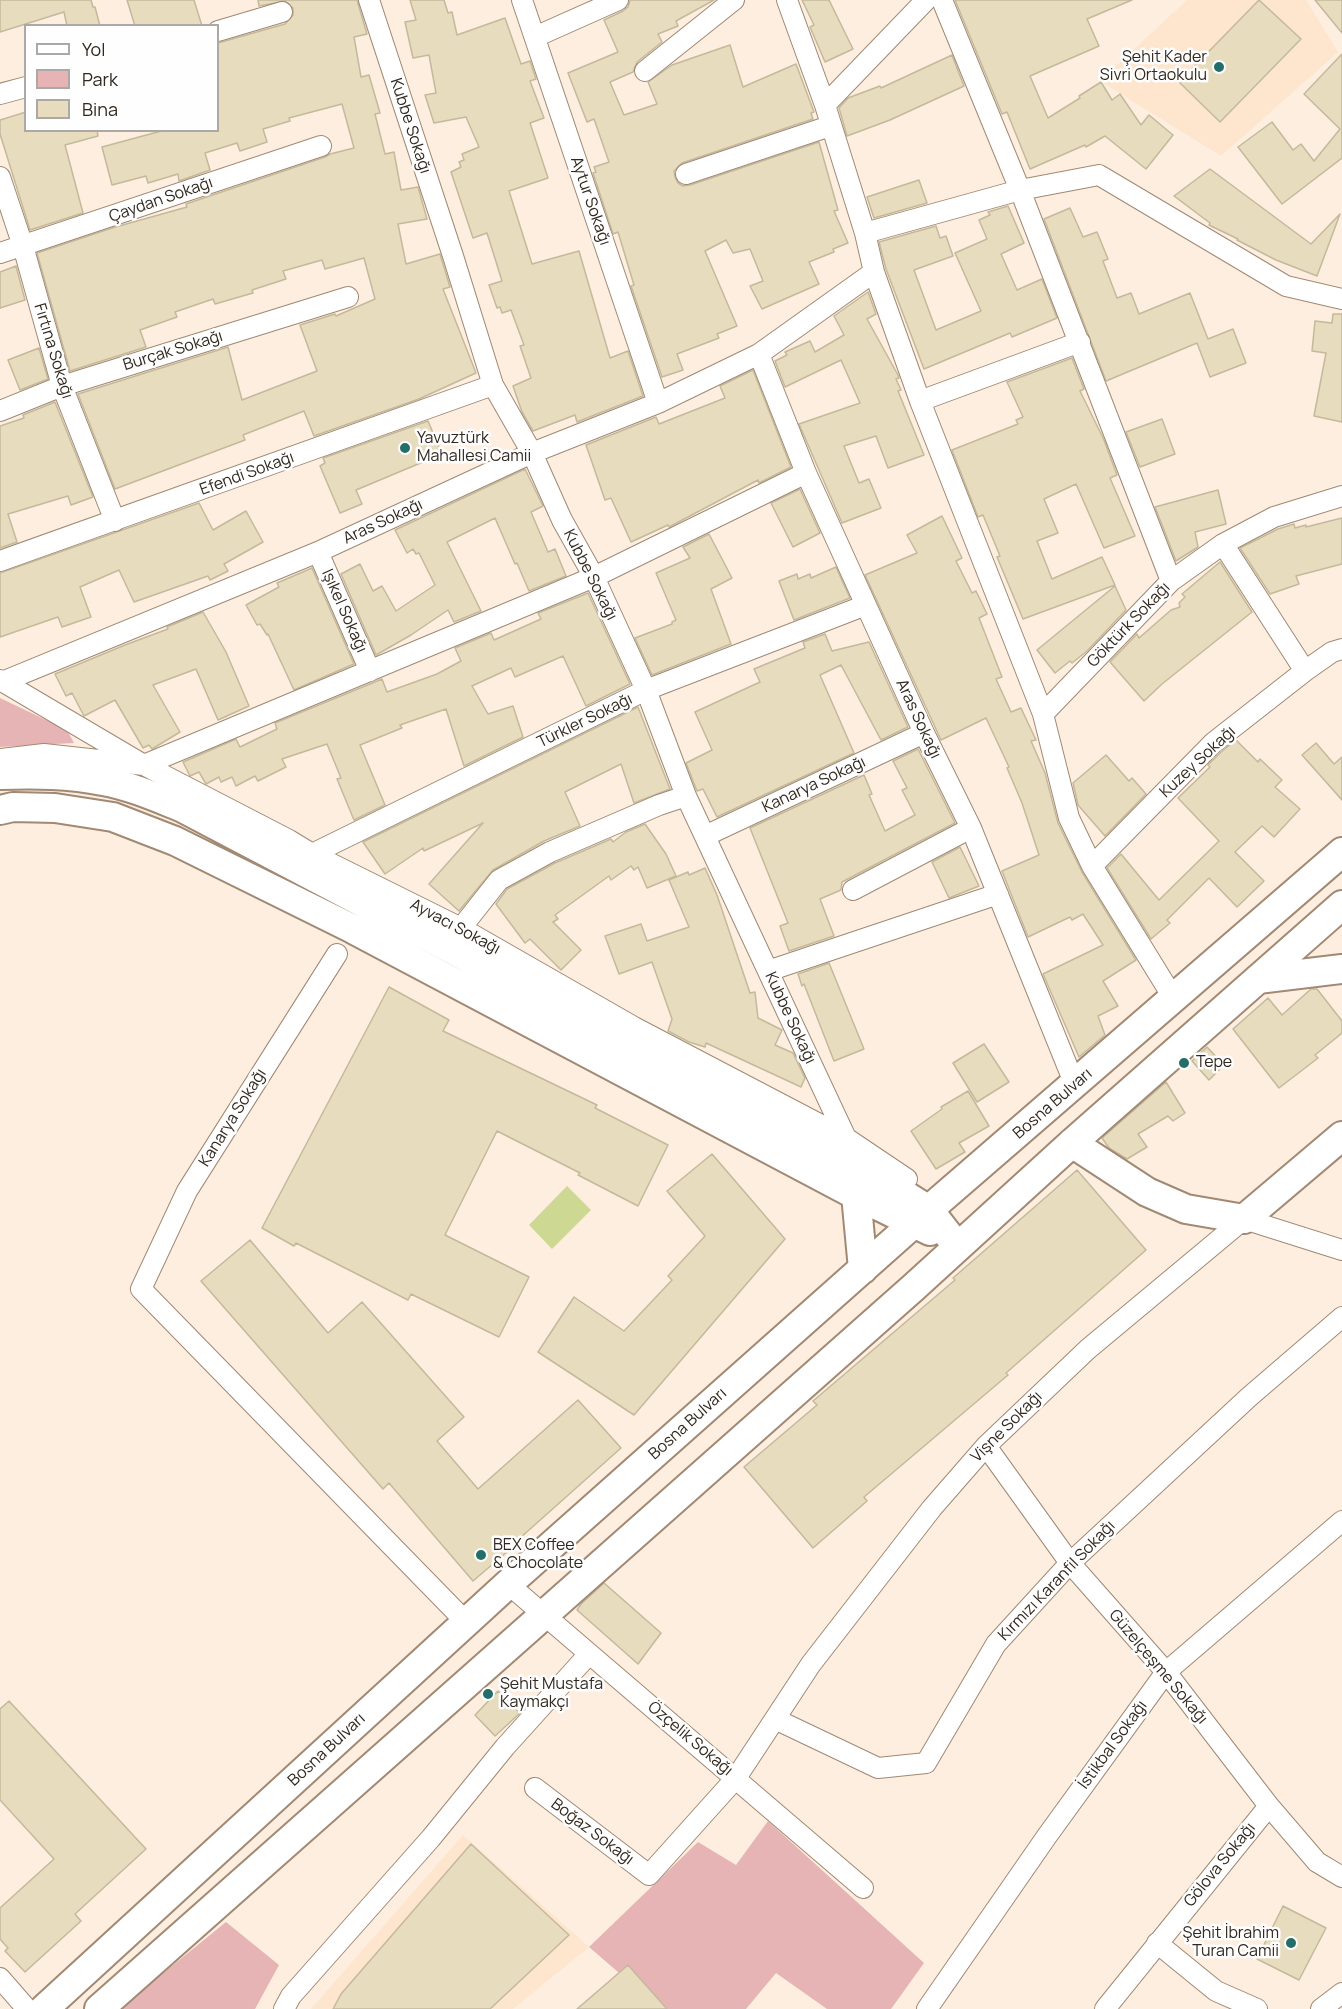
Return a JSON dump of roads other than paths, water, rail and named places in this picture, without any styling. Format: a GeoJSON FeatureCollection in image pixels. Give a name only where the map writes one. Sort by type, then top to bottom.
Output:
{"type":"FeatureCollection","features":[{"type":"Feature","properties":{"kind":"main road"},"geometry":{"type":"LineString","coordinates":[[0,775],[55,774],[105,781],[183,808],[902,1184],[957,1246]]}},
{"type":"Feature","properties":{"kind":"main road"},"geometry":{"type":"LineString","coordinates":[[0,810],[13,807],[55,808],[113,817],[175,841],[353,929],[856,1195],[928,1211]]}},
{"type":"Feature","properties":{"kind":"main road","name":"Bosna Bulvarı"},"geometry":{"type":"LineString","coordinates":[[44,2009],[507,1584],[928,1211],[1342,852]]}},
{"type":"Feature","properties":{"kind":"main road"},"geometry":{"type":"LineString","coordinates":[[99,2009],[914,1287],[1072,1143],[1342,904]]}},
{"type":"Feature","properties":{"kind":"main road"},"geometry":{"type":"LineString","coordinates":[[1258,979],[1342,969]]}},
{"type":"Feature","properties":{"kind":"main road","name":"Vişne Sokağı"},"geometry":{"type":"LineString","coordinates":[[1244,1219],[1342,1137]]}},
{"type":"Feature","properties":{"kind":"main road"},"geometry":{"type":"LineString","coordinates":[[1072,1143],[1148,1192],[1186,1209],[1244,1219]]}},
{"type":"Feature","properties":{"kind":"main road"},"geometry":{"type":"LineString","coordinates":[[856,1195],[863,1269]]}},
{"type":"Feature","properties":{"kind":"street","name":"Kubbe Sokağı"},"geometry":{"type":"LineString","coordinates":[[369,0],[493,385],[532,453],[562,520],[594,577],[646,690],[686,796],[846,1138]]}},
{"type":"Feature","properties":{"kind":"street","name":"Aytur Sokağı"},"geometry":{"type":"LineString","coordinates":[[522,0],[658,403]]}},
{"type":"Feature","properties":{"kind":"street"},"geometry":{"type":"LineString","coordinates":[[535,38],[618,0]]}},
{"type":"Feature","properties":{"kind":"street"},"geometry":{"type":"LineString","coordinates":[[645,71],[734,0]]}},
{"type":"Feature","properties":{"kind":"street"},"geometry":{"type":"LineString","coordinates":[[787,0],[825,105],[865,233],[874,272],[920,401],[1043,714],[1069,818],[1092,866],[1174,999]]}},
{"type":"Feature","properties":{"kind":"street"},"geometry":{"type":"LineString","coordinates":[[825,105],[926,0]]}},
{"type":"Feature","properties":{"kind":"street"},"geometry":{"type":"LineString","coordinates":[[942,0],[1080,342],[1171,581]]}},
{"type":"Feature","properties":{"kind":"street"},"geometry":{"type":"LineString","coordinates":[[219,31],[282,12]]}},
{"type":"Feature","properties":{"kind":"street"},"geometry":{"type":"LineString","coordinates":[[0,94],[24,88]]}},
{"type":"Feature","properties":{"kind":"street"},"geometry":{"type":"LineString","coordinates":[[686,174],[830,126]]}},
{"type":"Feature","properties":{"kind":"street","name":"Çaydan Sokağı"},"geometry":{"type":"LineString","coordinates":[[0,253],[321,146]]}},
{"type":"Feature","properties":{"kind":"street"},"geometry":{"type":"LineString","coordinates":[[865,233],[1020,190],[1099,175],[1286,286],[1342,299]]}},
{"type":"Feature","properties":{"kind":"street","name":"Fırtına Sokağı"},"geometry":{"type":"LineString","coordinates":[[0,177],[23,246],[62,386],[115,521]]}},
{"type":"Feature","properties":{"kind":"street","name":"Aras Sokağı"},"geometry":{"type":"LineString","coordinates":[[1,681],[318,552],[532,453],[658,403],[759,354],[874,272]]}},
{"type":"Feature","properties":{"kind":"street","name":"Burçak Sokağı"},"geometry":{"type":"LineString","coordinates":[[0,411],[62,386],[348,297]]}},
{"type":"Feature","properties":{"kind":"street"},"geometry":{"type":"LineString","coordinates":[[920,401],[1080,342]]}},
{"type":"Feature","properties":{"kind":"street","name":"Aras Sokağı"},"geometry":{"type":"LineString","coordinates":[[759,354],[806,473],[924,734],[971,828],[1075,1085]]}},
{"type":"Feature","properties":{"kind":"street","name":"Efendi Sokağı"},"geometry":{"type":"LineString","coordinates":[[0,561],[493,385]]}},
{"type":"Feature","properties":{"kind":"street"},"geometry":{"type":"LineString","coordinates":[[0,759],[44,754],[144,765],[594,577],[806,473]]}},
{"type":"Feature","properties":{"kind":"street","name":"Göktürk Sokağı"},"geometry":{"type":"LineString","coordinates":[[1043,714],[1171,581],[1223,544],[1274,517],[1342,496]]}},
{"type":"Feature","properties":{"kind":"street"},"geometry":{"type":"LineString","coordinates":[[1223,544],[1305,671]]}},
{"type":"Feature","properties":{"kind":"street","name":"Işıkel Sokağı"},"geometry":{"type":"LineString","coordinates":[[318,552],[370,671]]}},
{"type":"Feature","properties":{"kind":"street","name":"Türkler Sokağı"},"geometry":{"type":"LineString","coordinates":[[312,854],[646,690],[866,605]]}},
{"type":"Feature","properties":{"kind":"street","name":"Kuzey Sokağı"},"geometry":{"type":"LineString","coordinates":[[1092,866],[1214,743],[1305,671],[1332,652],[1342,649]]}},
{"type":"Feature","properties":{"kind":"street","name":"Ayvacı Sokağı"},"geometry":{"type":"LineString","coordinates":[[1,681],[144,765],[312,854],[460,928],[634,1027],[846,1138],[902,1184]]}},
{"type":"Feature","properties":{"kind":"street","name":"Kanarya Sokağı"},"geometry":{"type":"LineString","coordinates":[[705,836],[924,734]]}},
{"type":"Feature","properties":{"kind":"street"},"geometry":{"type":"LineString","coordinates":[[460,928],[499,880],[550,852],[659,805],[686,796]]}},
{"type":"Feature","properties":{"kind":"street"},"geometry":{"type":"LineString","coordinates":[[853,890],[971,828]]}},
{"type":"Feature","properties":{"kind":"street"},"geometry":{"type":"LineString","coordinates":[[768,971],[998,894]]}},
{"type":"Feature","properties":{"kind":"street","name":"Kanarya Sokağı"},"geometry":{"type":"LineString","coordinates":[[337,954],[187,1191],[141,1289],[466,1622]]}},
{"type":"Feature","properties":{"kind":"street"},"geometry":{"type":"LineString","coordinates":[[1244,1219],[1342,1250]]}},
{"type":"Feature","properties":{"kind":"street","name":"Vişne Sokağı"},"geometry":{"type":"LineString","coordinates":[[736,1778],[818,1655],[932,1508],[986,1446],[1088,1349],[1244,1219]]}},
{"type":"Feature","properties":{"kind":"street","name":"Kırmızı Karanfil Sokağı"},"geometry":{"type":"LineString","coordinates":[[775,1719],[878,1768],[926,1763],[996,1644],[1070,1563],[1249,1397],[1342,1317]]}},
{"type":"Feature","properties":{"kind":"street","name":"Güzelçeşme Sokağı"},"geometry":{"type":"LineString","coordinates":[[986,1446],[1070,1563],[1166,1672],[1269,1806],[1317,1862],[1342,1877]]}},
{"type":"Feature","properties":{"kind":"street","name":"İstikbal Sokağı"},"geometry":{"type":"LineString","coordinates":[[927,2009],[1047,1836],[1166,1672],[1342,1521]]}},
{"type":"Feature","properties":{"kind":"street","name":"Özçelik Sokağı"},"geometry":{"type":"LineString","coordinates":[[507,1584],[736,1778],[649,1875]]}},
{"type":"Feature","properties":{"kind":"street"},"geometry":{"type":"LineString","coordinates":[[284,2009],[291,1996],[431,1838],[505,1747],[590,1654]]}},
{"type":"Feature","properties":{"kind":"street"},"geometry":{"type":"LineString","coordinates":[[736,1778],[863,1888]]}},
{"type":"Feature","properties":{"kind":"street","name":"Boğaz Sokağı"},"geometry":{"type":"LineString","coordinates":[[535,1788],[649,1875]]}},
{"type":"Feature","properties":{"kind":"street","name":"Gölova Sokağı"},"geometry":{"type":"LineString","coordinates":[[1105,2009],[1269,1806]]}},
{"type":"Feature","properties":{"kind":"street"},"geometry":{"type":"LineString","coordinates":[[1157,1943],[1216,1991],[1257,2009]]}},
{"type":"Feature","properties":{"kind":"street"},"geometry":{"type":"LineString","coordinates":[[0,1978],[27,2009]]}},
{"type":"Feature","properties":{"kind":"street"},"geometry":{"type":"LineString","coordinates":[[1321,2009],[1342,1993]]}},
{"type":"Feature","properties":{"kind":"place","name":"Şehit Kader Sivri Ortaokulu"},"geometry":{"type":"Point","coordinates":[1219,67]}},
{"type":"Feature","properties":{"kind":"place","name":"Yavuztürk Mahallesi Camii"},"geometry":{"type":"Point","coordinates":[405,448]}},
{"type":"Feature","properties":{"kind":"place","name":"Tepe"},"geometry":{"type":"Point","coordinates":[1184,1063]}},
{"type":"Feature","properties":{"kind":"place","name":"BEX Coffee & Chocolate"},"geometry":{"type":"Point","coordinates":[481,1555]}},
{"type":"Feature","properties":{"kind":"place","name":"Şehit Mustafa Kaymakçı"},"geometry":{"type":"Point","coordinates":[488,1694]}},
{"type":"Feature","properties":{"kind":"place","name":"Şehit İbrahim Turan Camii"},"geometry":{"type":"Point","coordinates":[1291,1943]}}]}
